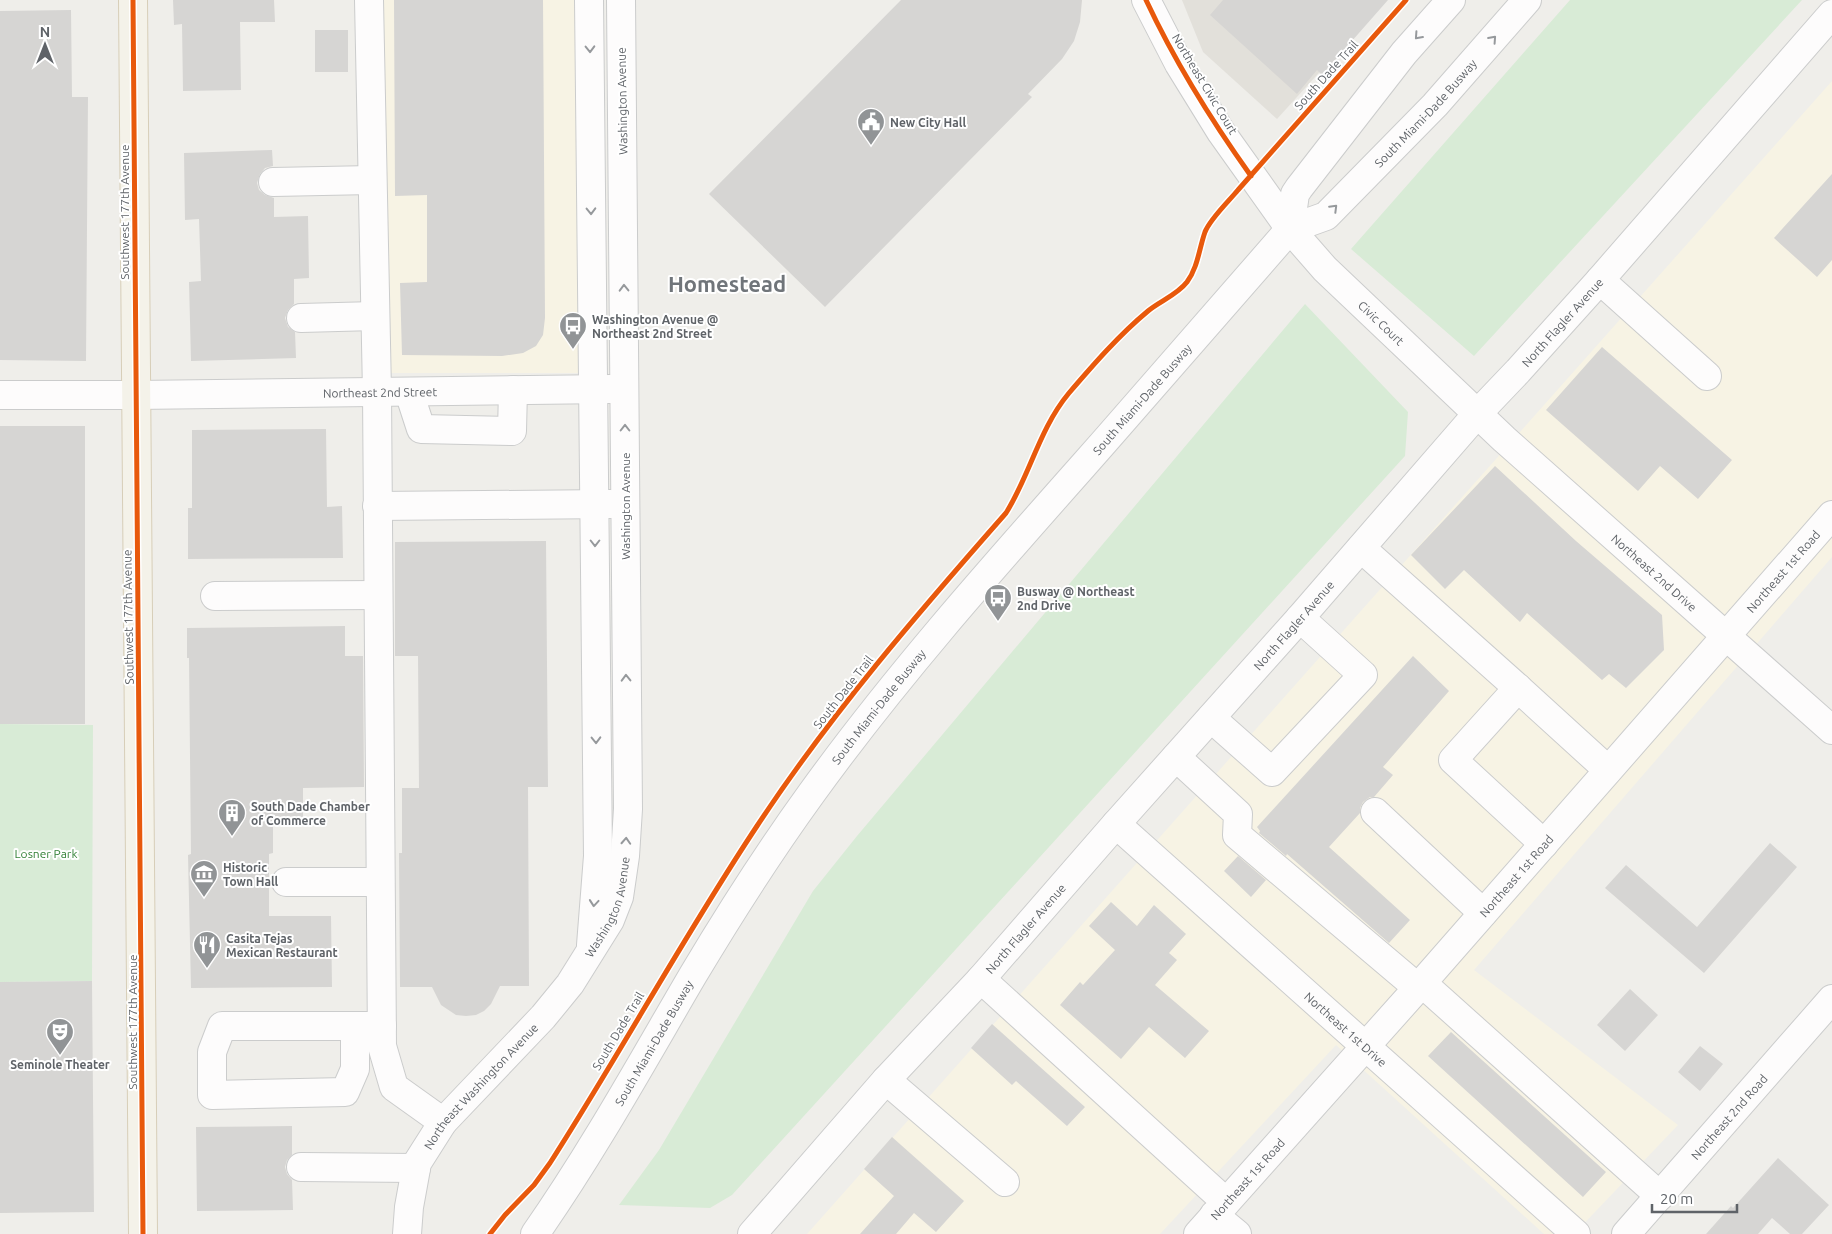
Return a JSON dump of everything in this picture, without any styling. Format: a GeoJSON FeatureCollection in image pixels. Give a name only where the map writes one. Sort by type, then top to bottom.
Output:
{"type":"FeatureCollection","features":[{"type":"Feature","properties":{"kind":"main road","name":"Southwest 177th Avenue"},"geometry":{"type":"LineString","coordinates":[[133,0],[143,1234]]}},
{"type":"Feature","properties":{"kind":"street"},"geometry":{"type":"LineString","coordinates":[[368,1026],[222,1026],[212,1052],[212,1096],[346,1092],[368,1026],[380,882],[377,392],[369,0]]}},
{"type":"Feature","properties":{"kind":"street","name":"Washington Avenue"},"geometry":{"type":"LineString","coordinates":[[589,0],[598,856],[590,952]]}},
{"type":"Feature","properties":{"kind":"street","name":"Washington Avenue"},"geometry":{"type":"LineString","coordinates":[[590,952],[610,920],[619,897],[626,856],[628,809],[621,0]]}},
{"type":"Feature","properties":{"kind":"street","name":"Northeast Civic Court"},"geometry":{"type":"LineString","coordinates":[[1146,0],[1179,64],[1203,105],[1290,229]]}},
{"type":"Feature","properties":{"kind":"street"},"geometry":{"type":"LineString","coordinates":[[1290,229],[1295,194],[1299,188],[1404,53],[1450,0]]}},
{"type":"Feature","properties":{"kind":"street","name":"South Miami-Dade Busway"},"geometry":{"type":"LineString","coordinates":[[535,1234],[617,1105],[694,973],[751,883],[787,828],[890,690],[957,610],[1290,229],[1326,216],[1435,105],[1527,0]]}},
{"type":"Feature","properties":{"kind":"street","name":"North Flagler Avenue"},"geometry":{"type":"LineString","coordinates":[[752,1234],[886,1080],[981,979],[1300,618],[1477,414],[1600,280],[1832,14]]}},
{"type":"Feature","properties":{"kind":"street"},"geometry":{"type":"LineString","coordinates":[[273,182],[372,180]]}},
{"type":"Feature","properties":{"kind":"street","name":"Civic Court"},"geometry":{"type":"LineString","coordinates":[[1290,229],[1326,269],[1477,414]]}},
{"type":"Feature","properties":{"kind":"street"},"geometry":{"type":"LineString","coordinates":[[1600,280],[1707,376]]}},
{"type":"Feature","properties":{"kind":"street"},"geometry":{"type":"LineString","coordinates":[[301,318],[375,316]]}},
{"type":"Feature","properties":{"kind":"street","name":"Northeast 2nd Street"},"geometry":{"type":"LineString","coordinates":[[0,395],[625,389]]}},
{"type":"Feature","properties":{"kind":"street"},"geometry":{"type":"LineString","coordinates":[[409,392],[421,429],[512,431],[513,390]]}},
{"type":"Feature","properties":{"kind":"street","name":"Northeast 2nd Drive"},"geometry":{"type":"LineString","coordinates":[[1477,414],[1832,730]]}},
{"type":"Feature","properties":{"kind":"street"},"geometry":{"type":"LineString","coordinates":[[378,506],[626,504]]}},
{"type":"Feature","properties":{"kind":"street","name":"Northeast 1st Road"},"geometry":{"type":"LineString","coordinates":[[1213,1217],[1420,986],[1832,515]]}},
{"type":"Feature","properties":{"kind":"street"},"geometry":{"type":"LineString","coordinates":[[1361,548],[1608,770]]}},
{"type":"Feature","properties":{"kind":"street"},"geometry":{"type":"LineString","coordinates":[[215,596],[378,595]]}},
{"type":"Feature","properties":{"kind":"street"},"geometry":{"type":"LineString","coordinates":[[1211,718],[1272,772],[1363,675],[1300,618]]}},
{"type":"Feature","properties":{"kind":"street"},"geometry":{"type":"LineString","coordinates":[[1518,688],[1454,760],[1544,844]]}},
{"type":"Feature","properties":{"kind":"street"},"geometry":{"type":"LineString","coordinates":[[1176,757],[1238,814],[1237,835],[1420,986],[1660,1196]]}},
{"type":"Feature","properties":{"kind":"street"},"geometry":{"type":"LineString","coordinates":[[1374,812],[1483,913]]}},
{"type":"Feature","properties":{"kind":"street","name":"Northeast 1st Drive"},"geometry":{"type":"LineString","coordinates":[[1116,824],[1576,1234]]}},
{"type":"Feature","properties":{"kind":"street"},"geometry":{"type":"LineString","coordinates":[[286,882],[380,882]]}},
{"type":"Feature","properties":{"kind":"street","name":"Northeast Washington Avenue"},"geometry":{"type":"LineString","coordinates":[[407,1234],[417,1163],[443,1122],[543,1018],[570,984],[590,952]]}},
{"type":"Feature","properties":{"kind":"street"},"geometry":{"type":"LineString","coordinates":[[981,979],[1213,1217],[1237,1234]]}},
{"type":"Feature","properties":{"kind":"street","name":"Northeast 2nd Road"},"geometry":{"type":"LineString","coordinates":[[1626,1234],[1832,999]]}},
{"type":"Feature","properties":{"kind":"street"},"geometry":{"type":"LineString","coordinates":[[368,1026],[382,1046],[394,1087],[443,1122]]}},
{"type":"Feature","properties":{"kind":"street"},"geometry":{"type":"LineString","coordinates":[[886,1080],[1005,1182]]}},
{"type":"Feature","properties":{"kind":"street"},"geometry":{"type":"LineString","coordinates":[[301,1168],[416,1168]]}},
{"type":"Feature","properties":{"kind":"shaded area"},"geometry":{"type":"Polygon","coordinates":[[[383,0],[579,0],[583,373],[388,373],[383,0]]]}},
{"type":"Feature","properties":{"kind":"shaded area"},"geometry":{"type":"Polygon","coordinates":[[[1182,0],[1385,0],[1277,119],[1203,52],[1182,0]]]}},
{"type":"Feature","properties":{"kind":"shaded area"},"geometry":{"type":"Polygon","coordinates":[[[1832,81],[1832,557],[1474,970],[1678,1125],[1574,1234],[1544,1234],[1336,1045],[1160,1234],[807,1234],[1832,81]]]}},
{"type":"Feature","properties":{"kind":"green space"},"geometry":{"type":"Polygon","coordinates":[[[1570,0],[1802,0],[1474,356],[1351,249],[1570,0]]]}},
{"type":"Feature","properties":{"kind":"green space"},"geometry":{"type":"Polygon","coordinates":[[[1305,304],[1408,412],[1405,456],[732,1195],[710,1208],[619,1205],[659,1150],[813,891],[857,836],[1305,304]]]}},
{"type":"Feature","properties":{"kind":"green space","name":"Losner Park"},"geometry":{"type":"Polygon","coordinates":[[[0,724],[93,725],[92,981],[0,982],[0,724]]]}},
{"type":"Feature","properties":{"kind":"building"},"geometry":{"type":"Polygon","coordinates":[[[173,0],[274,0],[275,22],[240,22],[241,90],[183,91],[182,24],[174,25],[173,0]]]}},
{"type":"Feature","properties":{"kind":"building"},"geometry":{"type":"Polygon","coordinates":[[[394,0],[543,0],[545,318],[543,335],[536,346],[523,353],[502,356],[402,355],[400,283],[427,282],[427,195],[395,196],[394,0]]]}},
{"type":"Feature","properties":{"kind":"building","name":"New City Hall"},"geometry":{"type":"Polygon","coordinates":[[[901,0],[1082,0],[1080,22],[1074,41],[1062,59],[1028,94],[1032,97],[825,307],[709,194],[901,0]]]}},
{"type":"Feature","properties":{"kind":"building"},"geometry":{"type":"Polygon","coordinates":[[[1223,0],[1388,0],[1322,75],[1317,70],[1297,94],[1210,15],[1223,0]]]}},
{"type":"Feature","properties":{"kind":"building"},"geometry":{"type":"Polygon","coordinates":[[[71,10],[72,97],[88,97],[86,361],[0,360],[0,11],[71,10]]]}},
{"type":"Feature","properties":{"kind":"building"},"geometry":{"type":"Polygon","coordinates":[[[315,30],[348,30],[348,72],[315,72],[315,30]]]}},
{"type":"Feature","properties":{"kind":"building"},"geometry":{"type":"Polygon","coordinates":[[[272,150],[273,166],[265,168],[260,174],[257,183],[259,190],[265,195],[274,198],[274,217],[308,216],[309,278],[294,279],[294,304],[288,310],[285,318],[288,327],[295,332],[296,358],[191,361],[189,282],[201,281],[199,219],[185,220],[184,153],[272,150]]]}},
{"type":"Feature","properties":{"kind":"building"},"geometry":{"type":"Polygon","coordinates":[[[1832,174],[1832,260],[1817,277],[1774,238],[1832,174]]]}},
{"type":"Feature","properties":{"kind":"building"},"geometry":{"type":"Polygon","coordinates":[[[1602,347],[1732,460],[1698,499],[1660,466],[1638,491],[1546,410],[1602,347]]]}},
{"type":"Feature","properties":{"kind":"building"},"geometry":{"type":"Polygon","coordinates":[[[0,426],[85,426],[85,724],[0,724],[0,426]]]}},
{"type":"Feature","properties":{"kind":"building"},"geometry":{"type":"Polygon","coordinates":[[[326,429],[327,507],[342,506],[343,558],[188,559],[188,508],[192,508],[192,430],[326,429]]]}},
{"type":"Feature","properties":{"kind":"building"},"geometry":{"type":"Polygon","coordinates":[[[1495,466],[1576,541],[1662,615],[1664,650],[1626,688],[1609,674],[1602,680],[1527,613],[1520,622],[1464,570],[1445,589],[1411,555],[1495,466]]]}},
{"type":"Feature","properties":{"kind":"building"},"geometry":{"type":"Polygon","coordinates":[[[546,541],[548,787],[528,787],[529,986],[500,986],[491,1004],[484,1011],[476,1015],[456,1015],[441,1005],[432,987],[400,987],[399,853],[402,853],[402,788],[419,788],[418,656],[395,656],[395,542],[546,541]]]}},
{"type":"Feature","properties":{"kind":"building"},"geometry":{"type":"Polygon","coordinates":[[[345,626],[345,656],[363,656],[364,787],[303,788],[303,820],[273,820],[273,853],[269,854],[269,916],[331,916],[332,987],[191,988],[188,855],[191,854],[189,658],[187,658],[187,628],[345,626]]]}},
{"type":"Feature","properties":{"kind":"building"},"geometry":{"type":"Polygon","coordinates":[[[1413,656],[1449,691],[1383,767],[1393,775],[1374,797],[1370,797],[1363,802],[1360,813],[1329,847],[1410,920],[1389,943],[1287,854],[1286,856],[1259,833],[1260,831],[1257,827],[1413,656]]]}},
{"type":"Feature","properties":{"kind":"building"},"geometry":{"type":"Polygon","coordinates":[[[1770,843],[1797,867],[1704,973],[1605,888],[1626,865],[1697,927],[1770,843]]]}},
{"type":"Feature","properties":{"kind":"building"},"geometry":{"type":"Polygon","coordinates":[[[1238,856],[1266,880],[1251,897],[1224,871],[1238,856]]]}},
{"type":"Feature","properties":{"kind":"building"},"geometry":{"type":"Polygon","coordinates":[[[1111,902],[1137,926],[1154,905],[1186,934],[1169,953],[1177,960],[1155,985],[1209,1031],[1185,1058],[1149,1027],[1121,1059],[1060,1005],[1080,982],[1083,985],[1115,950],[1089,926],[1111,902]]]}},
{"type":"Feature","properties":{"kind":"building"},"geometry":{"type":"Polygon","coordinates":[[[92,981],[94,1212],[0,1213],[0,982],[92,981]]]}},
{"type":"Feature","properties":{"kind":"building"},"geometry":{"type":"Polygon","coordinates":[[[1630,989],[1658,1015],[1625,1051],[1597,1025],[1630,989]]]}},
{"type":"Feature","properties":{"kind":"building"},"geometry":{"type":"Polygon","coordinates":[[[992,1024],[1085,1107],[1067,1126],[1016,1081],[1012,1085],[971,1048],[992,1024]]]}},
{"type":"Feature","properties":{"kind":"building"},"geometry":{"type":"Polygon","coordinates":[[[1451,1032],[1606,1172],[1583,1197],[1428,1056],[1451,1032]]]}},
{"type":"Feature","properties":{"kind":"building"},"geometry":{"type":"Polygon","coordinates":[[[1700,1046],[1723,1064],[1700,1091],[1678,1072],[1700,1046]]]}},
{"type":"Feature","properties":{"kind":"building"},"geometry":{"type":"Polygon","coordinates":[[[292,1126],[292,1155],[287,1160],[285,1167],[287,1174],[292,1180],[293,1210],[197,1211],[196,1127],[292,1126]]]}},
{"type":"Feature","properties":{"kind":"building"},"geometry":{"type":"Polygon","coordinates":[[[892,1137],[964,1201],[936,1232],[914,1213],[896,1234],[860,1234],[894,1196],[864,1169],[892,1137]]]}},
{"type":"Feature","properties":{"kind":"building"},"geometry":{"type":"Polygon","coordinates":[[[1778,1158],[1829,1205],[1802,1234],[1790,1234],[1772,1218],[1758,1234],[1706,1234],[1731,1206],[1733,1208],[1778,1158]]]}},
{"type":"Feature","properties":{"kind":"cycle path"},"geometry":{"type":"LineString","coordinates":[[133,0],[143,1234]]}},
{"type":"Feature","properties":{"kind":"cycle path"},"geometry":{"type":"LineString","coordinates":[[1146,0],[1194,90],[1251,176]]}},
{"type":"Feature","properties":{"kind":"cycle path","name":"South Dade Trail"},"geometry":{"type":"LineString","coordinates":[[490,1234],[505,1215],[534,1185],[550,1163],[704,909],[757,826],[814,744],[876,665],[1006,513],[1022,483],[1042,437],[1069,393],[1127,330],[1148,311],[1178,291],[1187,282],[1196,264],[1207,227],[1215,216],[1406,0]]}},
{"type":"Feature","properties":{"kind":"place","name":"New City Hall"},"geometry":{"type":"Point","coordinates":[871,146]}},
{"type":"Feature","properties":{"kind":"place","name":"Washington Avenue @ Northeast 2nd Street"},"geometry":{"type":"Point","coordinates":[573,350]}},
{"type":"Feature","properties":{"kind":"place","name":"Busway @ Northeast 2nd Drive"},"geometry":{"type":"Point","coordinates":[998,622]}},
{"type":"Feature","properties":{"kind":"place","name":"South Dade Chamber of Commerce"},"geometry":{"type":"Point","coordinates":[232,837]}},
{"type":"Feature","properties":{"kind":"place","name":"Historic Town Hall"},"geometry":{"type":"Point","coordinates":[204,898]}},
{"type":"Feature","properties":{"kind":"place","name":"Casita Tejas Mexican Restaurant"},"geometry":{"type":"Point","coordinates":[207,969]}},
{"type":"Feature","properties":{"kind":"place","name":"Seminole Theater"},"geometry":{"type":"Point","coordinates":[60,1056]}},
{"type":"Feature","properties":{"kind":"district","name":"Homestead"},"geometry":{"type":"Point","coordinates":[727,283]}}]}
